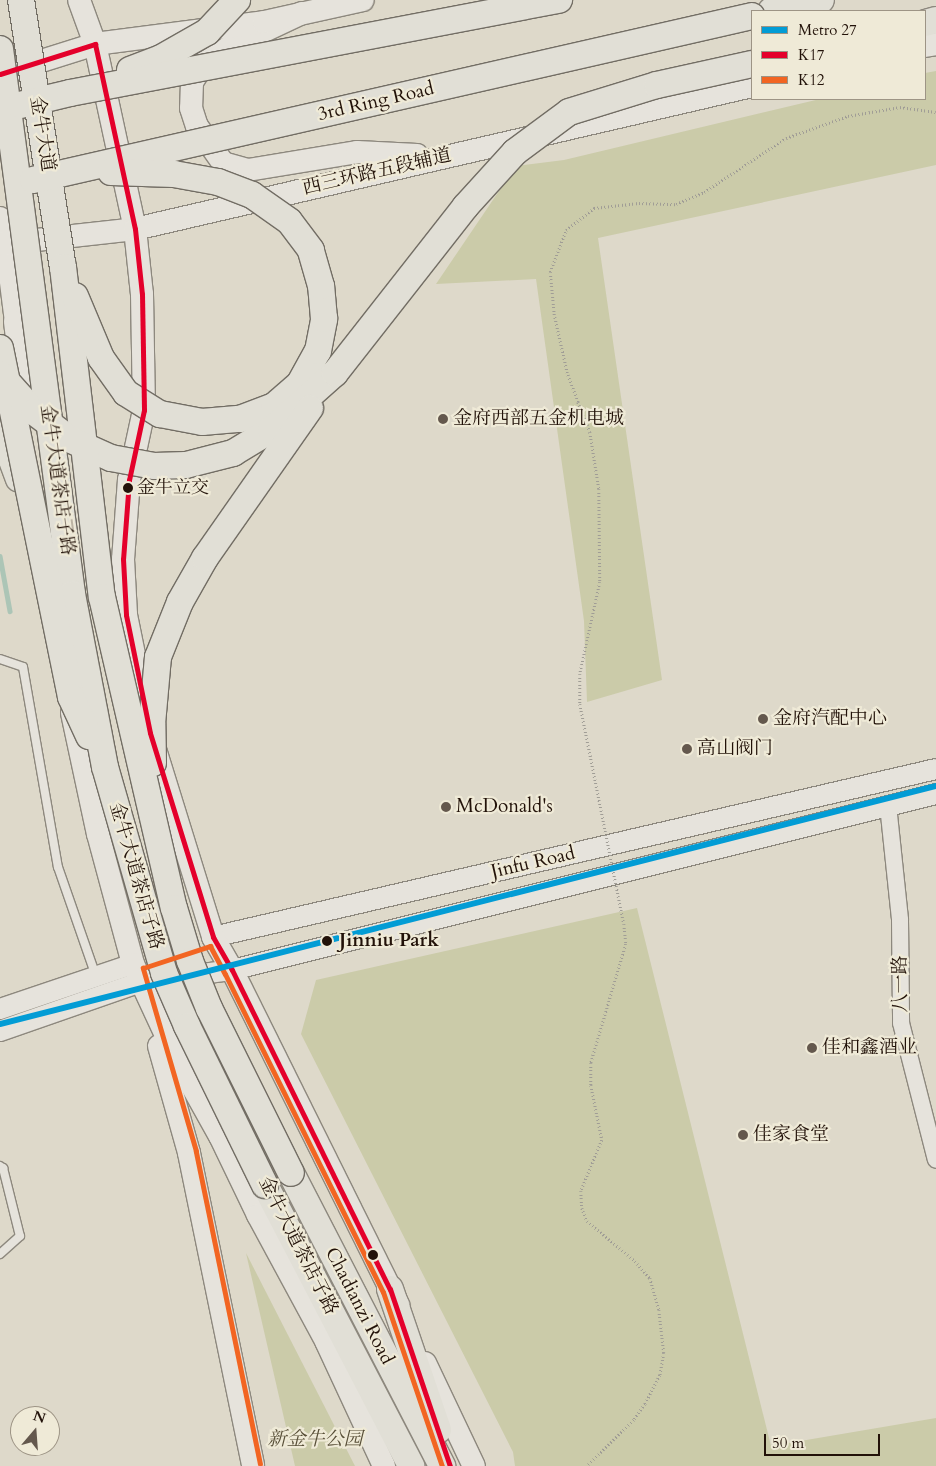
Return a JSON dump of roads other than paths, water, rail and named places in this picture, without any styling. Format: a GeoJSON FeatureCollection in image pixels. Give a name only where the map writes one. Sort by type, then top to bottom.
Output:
{"type":"FeatureCollection","features":[{"type":"Feature","properties":{"kind":"highway","name":"金牛大道"},"geometry":{"type":"LineString","coordinates":[[21,0],[63,267]]}},
{"type":"Feature","properties":{"kind":"highway"},"geometry":{"type":"LineString","coordinates":[[70,93],[161,58],[207,32],[237,0]]}},
{"type":"Feature","properties":{"kind":"highway"},"geometry":{"type":"LineString","coordinates":[[0,110],[70,93],[560,0]]}},
{"type":"Feature","properties":{"kind":"highway"},"geometry":{"type":"LineString","coordinates":[[776,10],[814,2]]}},
{"type":"Feature","properties":{"kind":"highway","name":"3rd Ring Road"},"geometry":{"type":"LineString","coordinates":[[0,186],[751,16]]}},
{"type":"Feature","properties":{"kind":"highway","name":"金牛大道"},"geometry":{"type":"LineString","coordinates":[[0,49],[28,265]]}},
{"type":"Feature","properties":{"kind":"highway"},"geometry":{"type":"LineString","coordinates":[[154,816],[152,724],[158,657],[180,602],[205,558],[334,373],[465,207],[515,152],[569,112],[657,85],[751,64]]}},
{"type":"Feature","properties":{"kind":"highway"},"geometry":{"type":"LineString","coordinates":[[63,267],[101,358],[126,393],[160,414],[202,422],[240,419],[274,406],[300,383],[318,351],[324,319],[322,286],[311,250],[289,221],[252,195],[218,182],[174,174],[77,170]]}},
{"type":"Feature","properties":{"kind":"highway","name":"金牛大道茶店子路"},"geometry":{"type":"LineString","coordinates":[[28,265],[72,594],[104,768],[164,973],[187,1026],[265,1185],[411,1466]]}},
{"type":"Feature","properties":{"kind":"highway","name":"金牛大道茶店子路"},"geometry":{"type":"LineString","coordinates":[[63,267],[102,597],[174,908],[190,961],[209,1008],[291,1173]]}},
{"type":"Feature","properties":{"kind":"highway"},"geometry":{"type":"LineString","coordinates":[[0,348],[71,697],[104,768]]}},
{"type":"Feature","properties":{"kind":"highway"},"geometry":{"type":"LineString","coordinates":[[0,374],[34,412],[70,440],[111,458],[154,466],[186,465],[233,453],[271,430],[334,373]]}},
{"type":"Feature","properties":{"kind":"highway"},"geometry":{"type":"LineString","coordinates":[[0,428],[39,535]]}},
{"type":"Feature","properties":{"kind":"highway","name":"Chadianzi Road"},"geometry":{"type":"LineString","coordinates":[[291,1173],[442,1466]]}},
{"type":"Feature","properties":{"kind":"highway"},"geometry":{"type":"LineString","coordinates":[[390,1289],[450,1466]]}},
{"type":"Feature","properties":{"kind":"highway"},"geometry":{"type":"LineString","coordinates":[[388,1420],[406,1466]]}},
{"type":"Feature","properties":{"kind":"main road"},"geometry":{"type":"LineString","coordinates":[[79,0],[95,44],[135,230],[142,294],[144,400],[129,480],[123,559],[126,615],[150,733],[213,937],[232,970],[390,1289],[474,1466]]}},
{"type":"Feature","properties":{"kind":"main road"},"geometry":{"type":"LineString","coordinates":[[0,74],[95,44],[264,22],[363,0]]}},
{"type":"Feature","properties":{"kind":"main road"},"geometry":{"type":"LineString","coordinates":[[302,13],[228,48],[204,63],[192,82],[191,108],[197,126],[223,163],[248,170],[357,152],[443,156]]}},
{"type":"Feature","properties":{"kind":"main road","name":"西三环路五段辅道"},"geometry":{"type":"LineString","coordinates":[[2,243],[135,230],[443,156],[751,86]]}},
{"type":"Feature","properties":{"kind":"main road"},"geometry":{"type":"LineString","coordinates":[[0,218],[2,243]]}},
{"type":"Feature","properties":{"kind":"main road"},"geometry":{"type":"LineString","coordinates":[[15,322],[49,578],[64,673],[98,834],[189,1153],[252,1466]]}},
{"type":"Feature","properties":{"kind":"main road","name":"Jinfu Road"},"geometry":{"type":"LineString","coordinates":[[137,973],[213,937]]}},
{"type":"Feature","properties":{"kind":"main road"},"geometry":{"type":"LineString","coordinates":[[137,973],[178,1061],[220,1136],[258,1215],[326,1341],[384,1466]]}},
{"type":"Feature","properties":{"kind":"street"},"geometry":{"type":"LineString","coordinates":[[2,243],[15,322]]}},
{"type":"Feature","properties":{"kind":"street","name":"Jinfu Road"},"geometry":{"type":"LineString","coordinates":[[213,937],[936,769]]}},
{"type":"Feature","properties":{"kind":"street","name":"Jinfu Road"},"geometry":{"type":"LineString","coordinates":[[137,973],[232,970],[888,804],[936,794]]}},
{"type":"Feature","properties":{"kind":"street","name":"八一路"},"geometry":{"type":"LineString","coordinates":[[888,804],[900,920],[901,1023],[936,1160]]}},
{"type":"Feature","properties":{"kind":"street"},"geometry":{"type":"LineString","coordinates":[[0,1009],[96,976],[137,973]]}},
{"type":"Feature","properties":{"kind":"street"},"geometry":{"type":"LineString","coordinates":[[0,1031],[137,973]]}},
{"type":"Feature","properties":{"kind":"lane"},"geometry":{"type":"LineString","coordinates":[[0,659],[23,666],[58,867],[96,976]]}},
{"type":"Feature","properties":{"kind":"lane"},"geometry":{"type":"LineString","coordinates":[[0,1166],[3,1168],[20,1236],[0,1254]]}},
{"type":"Feature","properties":{"kind":"waterway"},"geometry":{"type":"LineString","coordinates":[[0,556],[10,611]]}},
{"type":"Feature","properties":{"kind":"metro line","name":"27"},"geometry":{"type":"LineString","coordinates":[[0,1024],[936,786]]}},
{"type":"Feature","properties":{"kind":"place","name":"金府西部五金机电城"},"geometry":{"type":"Point","coordinates":[443,419]}},
{"type":"Feature","properties":{"kind":"place","name":"金牛立交"},"geometry":{"type":"Point","coordinates":[128,488]}},
{"type":"Feature","properties":{"kind":"place","name":"金府汽配中心"},"geometry":{"type":"Point","coordinates":[763,719]}},
{"type":"Feature","properties":{"kind":"place","name":"高山阀门"},"geometry":{"type":"Point","coordinates":[687,749]}},
{"type":"Feature","properties":{"kind":"place","name":"McDonald's"},"geometry":{"type":"Point","coordinates":[446,807]}},
{"type":"Feature","properties":{"kind":"place","name":"Jinniu Park"},"geometry":{"type":"Point","coordinates":[327,941]}},
{"type":"Feature","properties":{"kind":"place","name":"佳和鑫酒业"},"geometry":{"type":"Point","coordinates":[812,1048]}},
{"type":"Feature","properties":{"kind":"place","name":"佳家食堂"},"geometry":{"type":"Point","coordinates":[743,1135]}},
{"type":"Feature","properties":{"kind":"park label","name":"新金牛公园"},"geometry":{"type":"Point","coordinates":[315,1440]}}]}
